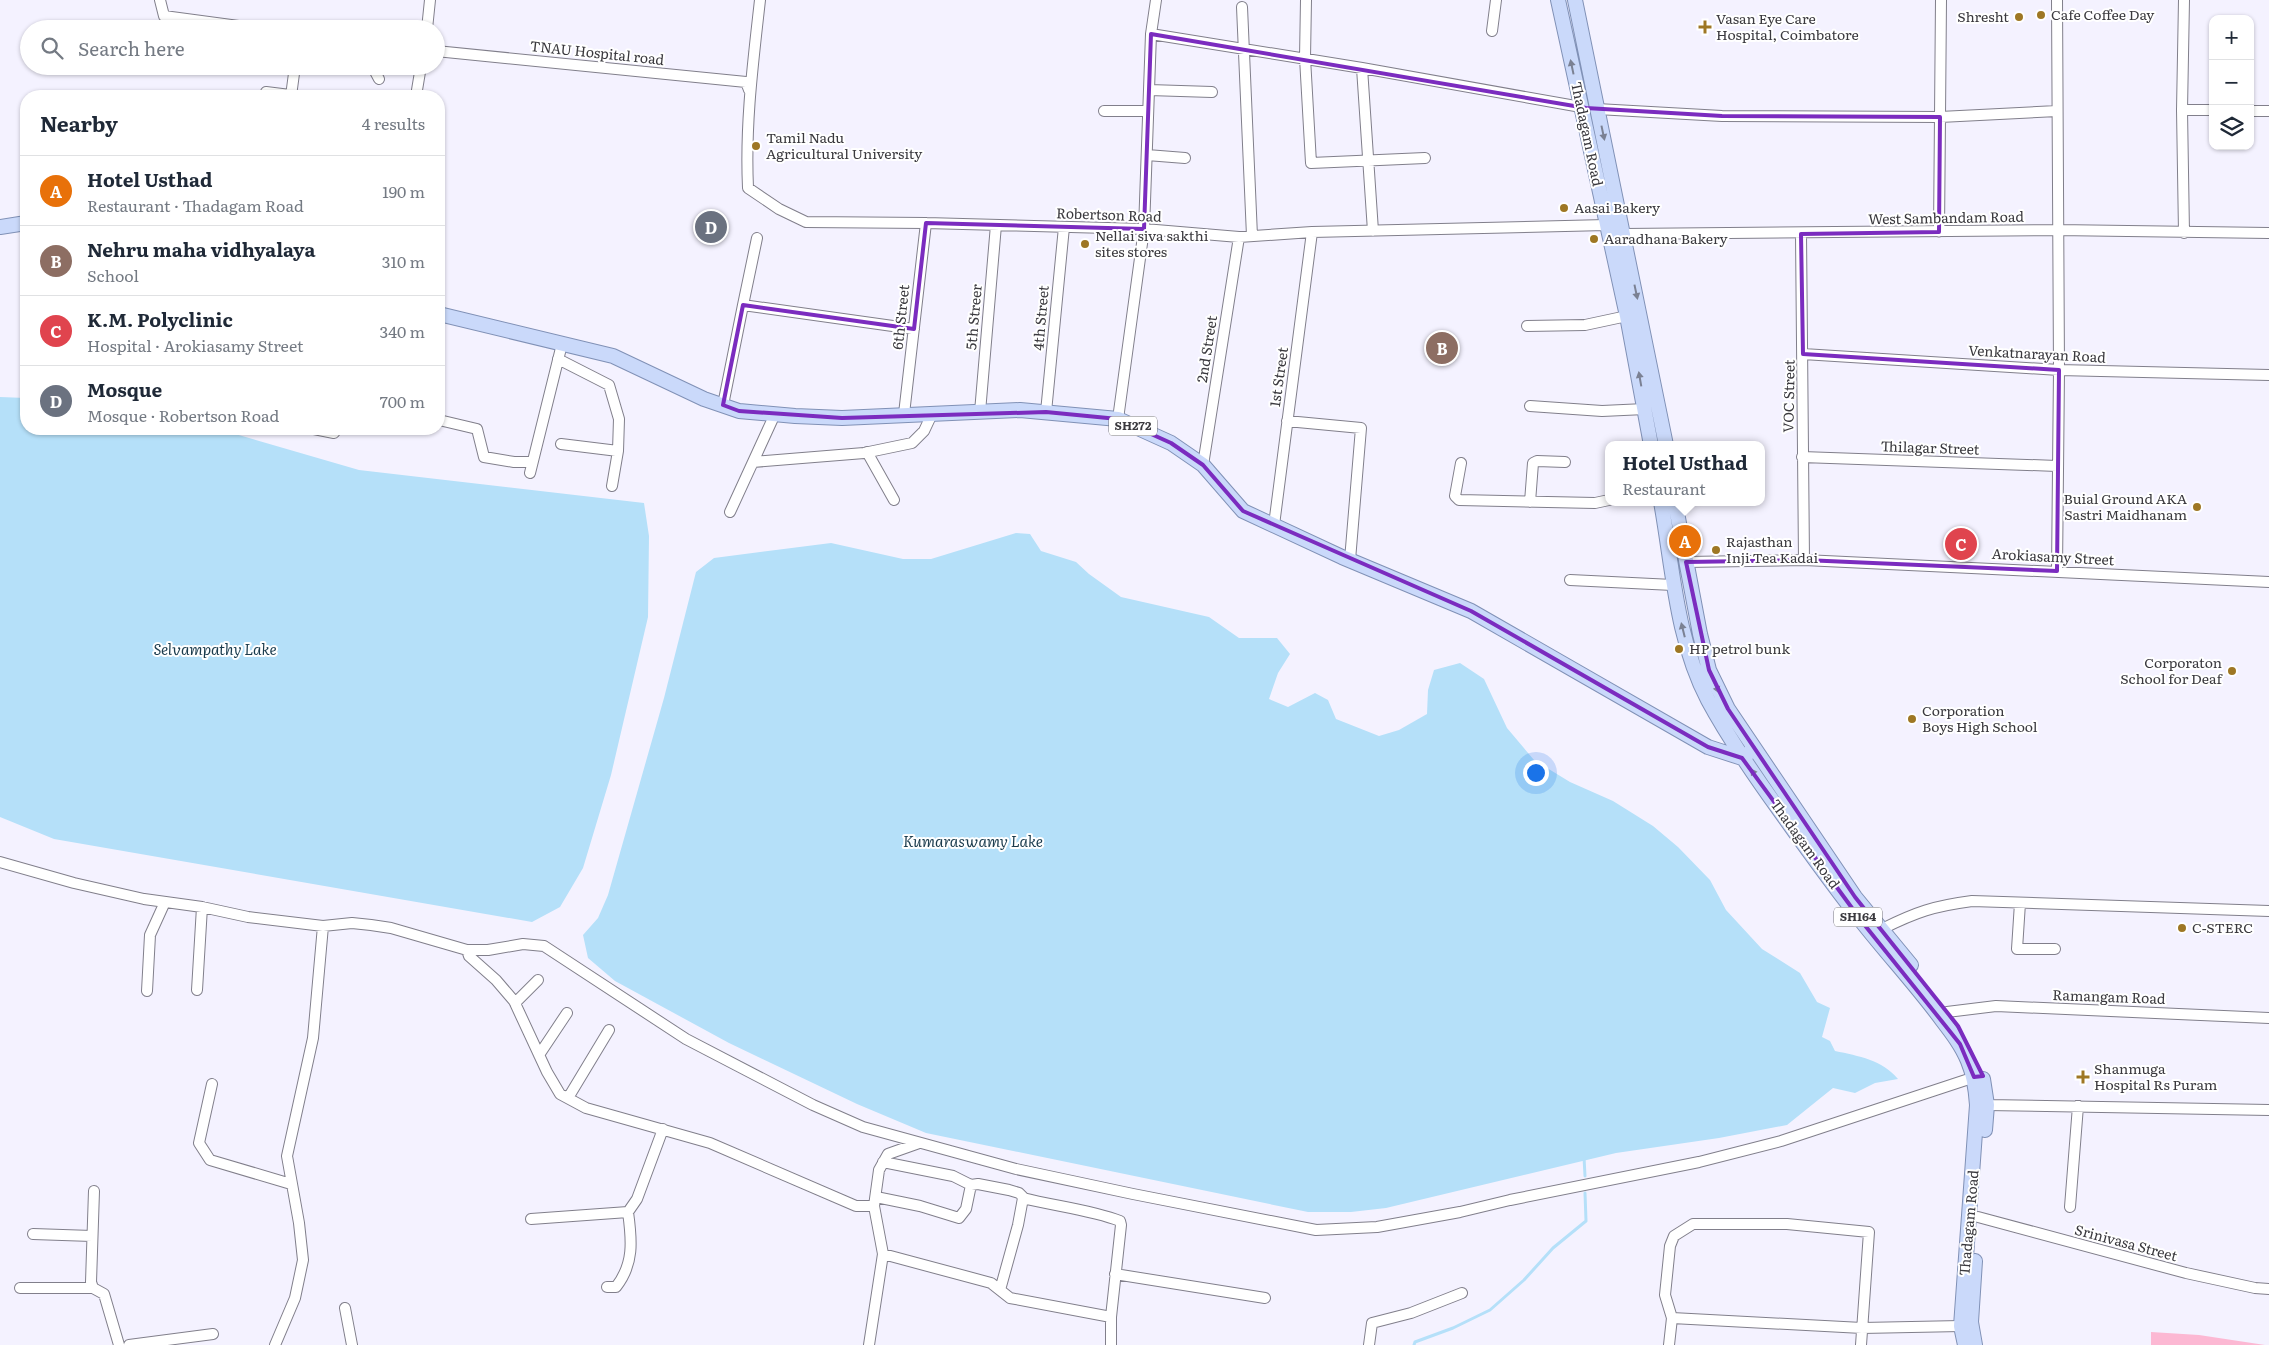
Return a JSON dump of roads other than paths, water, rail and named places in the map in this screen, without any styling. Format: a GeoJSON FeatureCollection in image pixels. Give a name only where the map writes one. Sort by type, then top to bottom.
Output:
{"type":"FeatureCollection","features":[{"type":"Feature","properties":{"kind":"main road","name":"Thadagam Road"},"geometry":{"type":"LineString","coordinates":[[1558,0],[1627,316],[1650,441]]}},
{"type":"Feature","properties":{"kind":"main road","name":"Thadagam Road"},"geometry":{"type":"LineString","coordinates":[[1575,0],[1665,441]]}},
{"type":"Feature","properties":{"kind":"main road"},"geometry":{"type":"LineString","coordinates":[[0,228],[20,224]]}},
{"type":"Feature","properties":{"kind":"main road","name":"SH272"},"geometry":{"type":"LineString","coordinates":[[445,315],[613,356],[704,399],[739,411],[842,418],[1020,410],[1118,419],[1171,443],[1203,465],[1243,511],[1350,560],[1472,611],[1708,747],[1742,758]]}},
{"type":"Feature","properties":{"kind":"main road","name":"Thadagam Road"},"geometry":{"type":"LineString","coordinates":[[1662,506],[1673,585],[1683,631],[1697,678],[1742,758],[1852,908],[1960,1044],[1978,1076]]}},
{"type":"Feature","properties":{"kind":"main road","name":"Thadagam Road"},"geometry":{"type":"LineString","coordinates":[[1676,506],[1694,607],[1710,670],[1728,709],[1855,897],[1947,1012],[1971,1046],[1982,1100],[1972,1322],[1975,1345]]}},
{"type":"Feature","properties":{"kind":"main road"},"geometry":{"type":"LineString","coordinates":[[1742,758],[1754,749]]}},
{"type":"Feature","properties":{"kind":"main road","name":"Thadagam Road"},"geometry":{"type":"LineString","coordinates":[[1965,1345],[1961,1326],[1982,1100]]}},
{"type":"Feature","properties":{"kind":"street"},"geometry":{"type":"LineString","coordinates":[[160,0],[164,16],[194,20]]}},
{"type":"Feature","properties":{"kind":"street"},"geometry":{"type":"LineString","coordinates":[[427,20],[430,0]]}},
{"type":"Feature","properties":{"kind":"street"},"geometry":{"type":"LineString","coordinates":[[749,90],[760,0]]}},
{"type":"Feature","properties":{"kind":"street"},"geometry":{"type":"LineString","coordinates":[[1118,419],[1144,229],[1151,34],[1156,0]]}},
{"type":"Feature","properties":{"kind":"street"},"geometry":{"type":"LineString","coordinates":[[1306,0],[1305,58],[1311,163],[1425,158]]}},
{"type":"Feature","properties":{"kind":"street"},"geometry":{"type":"LineString","coordinates":[[1492,31],[1496,0]]}},
{"type":"Feature","properties":{"kind":"street"},"geometry":{"type":"LineString","coordinates":[[1939,232],[1940,0]]}},
{"type":"Feature","properties":{"kind":"street"},"geometry":{"type":"LineString","coordinates":[[2057,0],[2059,370],[2057,571]]}},
{"type":"Feature","properties":{"kind":"street"},"geometry":{"type":"LineString","coordinates":[[2184,0],[2182,110],[2184,233]]}},
{"type":"Feature","properties":{"kind":"street"},"geometry":{"type":"LineString","coordinates":[[1242,7],[1252,236]]}},
{"type":"Feature","properties":{"kind":"street"},"geometry":{"type":"LineString","coordinates":[[1151,34],[1305,58],[1581,107]]}},
{"type":"Feature","properties":{"kind":"street","name":"TNAU Hospital road"},"geometry":{"type":"LineString","coordinates":[[445,52],[746,82],[749,90]]}},
{"type":"Feature","properties":{"kind":"street"},"geometry":{"type":"LineString","coordinates":[[1362,68],[1373,231]]}},
{"type":"Feature","properties":{"kind":"street"},"geometry":{"type":"LineString","coordinates":[[293,90],[294,75]]}},
{"type":"Feature","properties":{"kind":"street"},"geometry":{"type":"LineString","coordinates":[[377,75],[380,80]]}},
{"type":"Feature","properties":{"kind":"street"},"geometry":{"type":"LineString","coordinates":[[417,90],[420,75]]}},
{"type":"Feature","properties":{"kind":"street","name":"Robertson Road"},"geometry":{"type":"LineString","coordinates":[[749,90],[746,149],[748,188],[779,209],[806,222],[1144,229],[1238,236],[1312,232],[1606,225]]}},
{"type":"Feature","properties":{"kind":"street"},"geometry":{"type":"LineString","coordinates":[[1149,90],[1212,92]]}},
{"type":"Feature","properties":{"kind":"street"},"geometry":{"type":"LineString","coordinates":[[1597,109],[1722,116],[1940,117],[2057,111]]}},
{"type":"Feature","properties":{"kind":"street"},"geometry":{"type":"LineString","coordinates":[[2182,110],[2209,110]]}},
{"type":"Feature","properties":{"kind":"street"},"geometry":{"type":"LineString","coordinates":[[1104,111],[1148,112]]}},
{"type":"Feature","properties":{"kind":"street"},"geometry":{"type":"LineString","coordinates":[[2254,111],[2269,111]]}},
{"type":"Feature","properties":{"kind":"street"},"geometry":{"type":"LineString","coordinates":[[1146,155],[1185,158]]}},
{"type":"Feature","properties":{"kind":"street","name":"6th Street"},"geometry":{"type":"LineString","coordinates":[[904,414],[926,223]]}},
{"type":"Feature","properties":{"kind":"street","name":"5th Streer"},"geometry":{"type":"LineString","coordinates":[[980,412],[996,225]]}},
{"type":"Feature","properties":{"kind":"street"},"geometry":{"type":"LineString","coordinates":[[1606,225],[1624,234]]}},
{"type":"Feature","properties":{"kind":"street","name":"4th Street"},"geometry":{"type":"LineString","coordinates":[[1046,412],[1064,227]]}},
{"type":"Feature","properties":{"kind":"street","name":"West Sambandam Road"},"geometry":{"type":"LineString","coordinates":[[1624,234],[1801,234],[2057,230],[2269,234]]}},
{"type":"Feature","properties":{"kind":"street","name":"1st Street"},"geometry":{"type":"LineString","coordinates":[[1274,525],[1312,232]]}},
{"type":"Feature","properties":{"kind":"street","name":"VOC Street"},"geometry":{"type":"LineString","coordinates":[[1801,234],[1804,354],[1802,457],[1804,560]]}},
{"type":"Feature","properties":{"kind":"street","name":"2nd Street"},"geometry":{"type":"LineString","coordinates":[[1203,465],[1238,236]]}},
{"type":"Feature","properties":{"kind":"street"},"geometry":{"type":"LineString","coordinates":[[723,405],[757,238]]}},
{"type":"Feature","properties":{"kind":"street"},"geometry":{"type":"LineString","coordinates":[[743,305],[914,329]]}},
{"type":"Feature","properties":{"kind":"street"},"geometry":{"type":"LineString","coordinates":[[1528,326],[1585,324],[1627,316]]}},
{"type":"Feature","properties":{"kind":"street"},"geometry":{"type":"LineString","coordinates":[[530,473],[562,344]]}},
{"type":"Feature","properties":{"kind":"street","name":"Venkatnarayan Road"},"geometry":{"type":"LineString","coordinates":[[1804,354],[2059,370],[2269,375]]}},
{"type":"Feature","properties":{"kind":"street"},"geometry":{"type":"LineString","coordinates":[[558,359],[609,386],[619,419],[618,452],[612,486]]}},
{"type":"Feature","properties":{"kind":"street"},"geometry":{"type":"LineString","coordinates":[[1530,406],[1602,411],[1645,409]]}},
{"type":"Feature","properties":{"kind":"street"},"geometry":{"type":"LineString","coordinates":[[730,512],[775,414]]}},
{"type":"Feature","properties":{"kind":"street"},"geometry":{"type":"LineString","coordinates":[[753,462],[867,452],[912,443],[924,432],[932,414]]}},
{"type":"Feature","properties":{"kind":"street"},"geometry":{"type":"LineString","coordinates":[[1287,420],[1361,428],[1350,560]]}},
{"type":"Feature","properties":{"kind":"street"},"geometry":{"type":"LineString","coordinates":[[445,421],[477,428],[484,457],[514,462],[532,462]]}},
{"type":"Feature","properties":{"kind":"street"},"geometry":{"type":"LineString","coordinates":[[561,444],[618,452]]}},
{"type":"Feature","properties":{"kind":"street"},"geometry":{"type":"LineString","coordinates":[[867,452],[894,500]]}},
{"type":"Feature","properties":{"kind":"street","name":"Thilagar Street"},"geometry":{"type":"LineString","coordinates":[[1802,457],[2057,466]]}},
{"type":"Feature","properties":{"kind":"street"},"geometry":{"type":"LineString","coordinates":[[1530,502],[1533,463],[1536,461],[1565,462]]}},
{"type":"Feature","properties":{"kind":"street"},"geometry":{"type":"LineString","coordinates":[[1461,462],[1456,499],[1595,503],[1605,501]]}},
{"type":"Feature","properties":{"kind":"street","name":"Arokiasamy Street"},"geometry":{"type":"LineString","coordinates":[[1686,562],[1804,560],[2269,582]]}},
{"type":"Feature","properties":{"kind":"street"},"geometry":{"type":"LineString","coordinates":[[1570,580],[1673,585]]}},
{"type":"Feature","properties":{"kind":"street"},"geometry":{"type":"LineString","coordinates":[[0,862],[74,883],[165,902],[202,907],[248,918],[322,926],[352,923],[371,925],[391,928],[467,950],[488,950],[523,944],[544,946],[620,998],[695,1044],[813,1105],[863,1127],[1016,1169],[1316,1230],[1377,1227],[1460,1212],[1518,1198],[1699,1162],[1781,1141],[1978,1076]]}},
{"type":"Feature","properties":{"kind":"street"},"geometry":{"type":"LineString","coordinates":[[1882,930],[1913,913],[1942,905],[1972,901],[2269,911]]}},
{"type":"Feature","properties":{"kind":"street"},"geometry":{"type":"LineString","coordinates":[[147,991],[150,935],[165,902]]}},
{"type":"Feature","properties":{"kind":"street"},"geometry":{"type":"LineString","coordinates":[[2020,902],[2017,949],[2055,949]]}},
{"type":"Feature","properties":{"kind":"street"},"geometry":{"type":"LineString","coordinates":[[197,990],[202,907]]}},
{"type":"Feature","properties":{"kind":"street"},"geometry":{"type":"LineString","coordinates":[[275,1345],[295,1298],[303,1260],[300,1223],[288,1156],[313,1038],[322,926]]}},
{"type":"Feature","properties":{"kind":"street"},"geometry":{"type":"LineString","coordinates":[[467,950],[470,956],[496,980],[515,1003],[539,1055],[560,1094],[586,1108],[710,1143],[856,1206],[875,1202],[920,1206],[959,1218],[966,1208],[971,1185]]}},
{"type":"Feature","properties":{"kind":"street"},"geometry":{"type":"LineString","coordinates":[[515,1003],[538,980]]}},
{"type":"Feature","properties":{"kind":"street","name":"Ramangam Road"},"geometry":{"type":"LineString","coordinates":[[1947,1012],[1996,1006],[2269,1018]]}},
{"type":"Feature","properties":{"kind":"street"},"geometry":{"type":"LineString","coordinates":[[539,1055],[567,1013]]}},
{"type":"Feature","properties":{"kind":"street"},"geometry":{"type":"LineString","coordinates":[[568,1098],[609,1030]]}},
{"type":"Feature","properties":{"kind":"street"},"geometry":{"type":"LineString","coordinates":[[212,1084],[199,1143],[210,1160],[292,1184]]}},
{"type":"Feature","properties":{"kind":"street"},"geometry":{"type":"LineString","coordinates":[[1982,1100],[2078,1106],[2269,1110]]}},
{"type":"Feature","properties":{"kind":"street"},"geometry":{"type":"LineString","coordinates":[[2070,1207],[2078,1106]]}},
{"type":"Feature","properties":{"kind":"street"},"geometry":{"type":"LineString","coordinates":[[607,1287],[616,1287],[627,1273],[632,1237],[628,1212],[637,1199],[663,1129]]}},
{"type":"Feature","properties":{"kind":"street"},"geometry":{"type":"LineString","coordinates":[[869,1345],[882,1254],[875,1202],[879,1170],[888,1154],[919,1143]]}},
{"type":"Feature","properties":{"kind":"street"},"geometry":{"type":"LineString","coordinates":[[883,1162],[953,1176],[971,1185],[978,1184],[1019,1192],[1025,1199],[1102,1214],[1120,1221],[1111,1317],[1111,1345]]}},
{"type":"Feature","properties":{"kind":"street"},"geometry":{"type":"LineString","coordinates":[[93,1288],[91,1282],[94,1191]]}},
{"type":"Feature","properties":{"kind":"street"},"geometry":{"type":"LineString","coordinates":[[1000,1290],[1025,1199]]}},
{"type":"Feature","properties":{"kind":"street"},"geometry":{"type":"LineString","coordinates":[[531,1219],[628,1212]]}},
{"type":"Feature","properties":{"kind":"street","name":"Srinivasa Street"},"geometry":{"type":"LineString","coordinates":[[1978,1217],[2186,1274],[2269,1290]]}},
{"type":"Feature","properties":{"kind":"street"},"geometry":{"type":"LineString","coordinates":[[1669,1345],[1672,1318],[1665,1295],[1670,1246],[1674,1236],[1693,1224],[1786,1224],[1869,1232],[1861,1345]]}},
{"type":"Feature","properties":{"kind":"street"},"geometry":{"type":"LineString","coordinates":[[32,1234],[92,1236]]}},
{"type":"Feature","properties":{"kind":"street"},"geometry":{"type":"LineString","coordinates":[[882,1254],[991,1283],[1010,1298],[1111,1317]]}},
{"type":"Feature","properties":{"kind":"street"},"geometry":{"type":"LineString","coordinates":[[1115,1274],[1265,1298]]}},
{"type":"Feature","properties":{"kind":"street"},"geometry":{"type":"LineString","coordinates":[[20,1288],[93,1288],[104,1294],[119,1345]]}},
{"type":"Feature","properties":{"kind":"street"},"geometry":{"type":"LineString","coordinates":[[1369,1345],[1372,1323],[1411,1313],[1462,1293]]}},
{"type":"Feature","properties":{"kind":"street"},"geometry":{"type":"LineString","coordinates":[[345,1308],[352,1345]]}},
{"type":"Feature","properties":{"kind":"street"},"geometry":{"type":"LineString","coordinates":[[1672,1318],[1862,1328],[1961,1326]]}},
{"type":"Feature","properties":{"kind":"street"},"geometry":{"type":"LineString","coordinates":[[128,1345],[213,1334]]}},
{"type":"Feature","properties":{"kind":"water","name":"Selvampathy Lake"},"geometry":{"type":"Polygon","coordinates":[[[0,397],[20,398],[20,435],[239,435],[359,470],[644,503],[649,536],[648,617],[611,775],[583,868],[560,907],[532,922],[54,839],[0,817],[0,397]]]}},
{"type":"Feature","properties":{"kind":"water","name":"Kumaraswamy Lake"},"geometry":{"type":"Polygon","coordinates":[[[1016,533],[1030,534],[1041,551],[1076,562],[1121,597],[1209,617],[1239,638],[1277,638],[1290,654],[1278,673],[1269,699],[1288,707],[1315,693],[1328,700],[1336,719],[1379,736],[1399,730],[1427,714],[1428,690],[1434,670],[1460,663],[1484,679],[1507,728],[1534,760],[1570,782],[1613,801],[1653,826],[1678,847],[1710,880],[1726,910],[1762,949],[1800,973],[1817,1002],[1830,1008],[1822,1037],[1830,1041],[1835,1051],[1877,1063],[1885,1067],[1898,1079],[1875,1083],[1855,1093],[1833,1088],[1787,1125],[1719,1138],[1616,1153],[1386,1208],[1351,1212],[1308,1212],[926,1133],[857,1104],[729,1043],[615,981],[588,958],[583,935],[598,918],[608,895],[664,698],[696,572],[714,558],[831,543],[903,559],[931,559],[1016,533]]]}},
{"type":"Feature","properties":{"kind":"waterway"},"geometry":{"type":"LineString","coordinates":[[1584,1157],[1585,1176]]}},
{"type":"Feature","properties":{"kind":"waterway"},"geometry":{"type":"LineString","coordinates":[[1414,1345],[1415,1342],[1453,1328],[1490,1310],[1524,1280],[1553,1248],[1586,1221],[1585,1193]]}},
{"type":"Feature","properties":{"kind":"place","name":"Cafe Coffee Day"},"geometry":{"type":"Point","coordinates":[2041,15]}},
{"type":"Feature","properties":{"kind":"place","name":"Shresht"},"geometry":{"type":"Point","coordinates":[2019,17]}},
{"type":"Feature","properties":{"kind":"place","name":"Vasan Eye Care Hospital, Coimbatore"},"geometry":{"type":"Point","coordinates":[1705,27]}},
{"type":"Feature","properties":{"kind":"place","name":"Tamil Nadu Agricultural University"},"geometry":{"type":"Point","coordinates":[756,146]}},
{"type":"Feature","properties":{"kind":"place","name":"Aasai Bakery"},"geometry":{"type":"Point","coordinates":[1564,208]}},
{"type":"Feature","properties":{"kind":"place","name":"Mosque"},"geometry":{"type":"Point","coordinates":[711,227]}},
{"type":"Feature","properties":{"kind":"place","name":"Aaradhana Bakery"},"geometry":{"type":"Point","coordinates":[1594,239]}},
{"type":"Feature","properties":{"kind":"place","name":"Nellai siva sakthi sites stores"},"geometry":{"type":"Point","coordinates":[1085,244]}},
{"type":"Feature","properties":{"kind":"place","name":"Nehru maha vidhyalaya"},"geometry":{"type":"Point","coordinates":[1442,348]}},
{"type":"Feature","properties":{"kind":"place","name":"Buial Ground AKA Sastri Maidhanam"},"geometry":{"type":"Point","coordinates":[2197,507]}},
{"type":"Feature","properties":{"kind":"place","name":"Hotel Usthad"},"geometry":{"type":"Point","coordinates":[1685,541]}},
{"type":"Feature","properties":{"kind":"place","name":"K.M. Polyclinic"},"geometry":{"type":"Point","coordinates":[1961,544]}},
{"type":"Feature","properties":{"kind":"place","name":"Rajasthan Inji Tea Kadai"},"geometry":{"type":"Point","coordinates":[1716,550]}},
{"type":"Feature","properties":{"kind":"place","name":"HP petrol bunk"},"geometry":{"type":"Point","coordinates":[1679,649]}},
{"type":"Feature","properties":{"kind":"place","name":"Corporaton School for Deaf"},"geometry":{"type":"Point","coordinates":[2232,671]}},
{"type":"Feature","properties":{"kind":"place","name":"Corporation Boys High School"},"geometry":{"type":"Point","coordinates":[1912,719]}},
{"type":"Feature","properties":{"kind":"place","name":"C-STERC"},"geometry":{"type":"Point","coordinates":[2182,928]}},
{"type":"Feature","properties":{"kind":"place","name":"Shanmuga Hospital Rs Puram"},"geometry":{"type":"Point","coordinates":[2083,1077]}}]}
